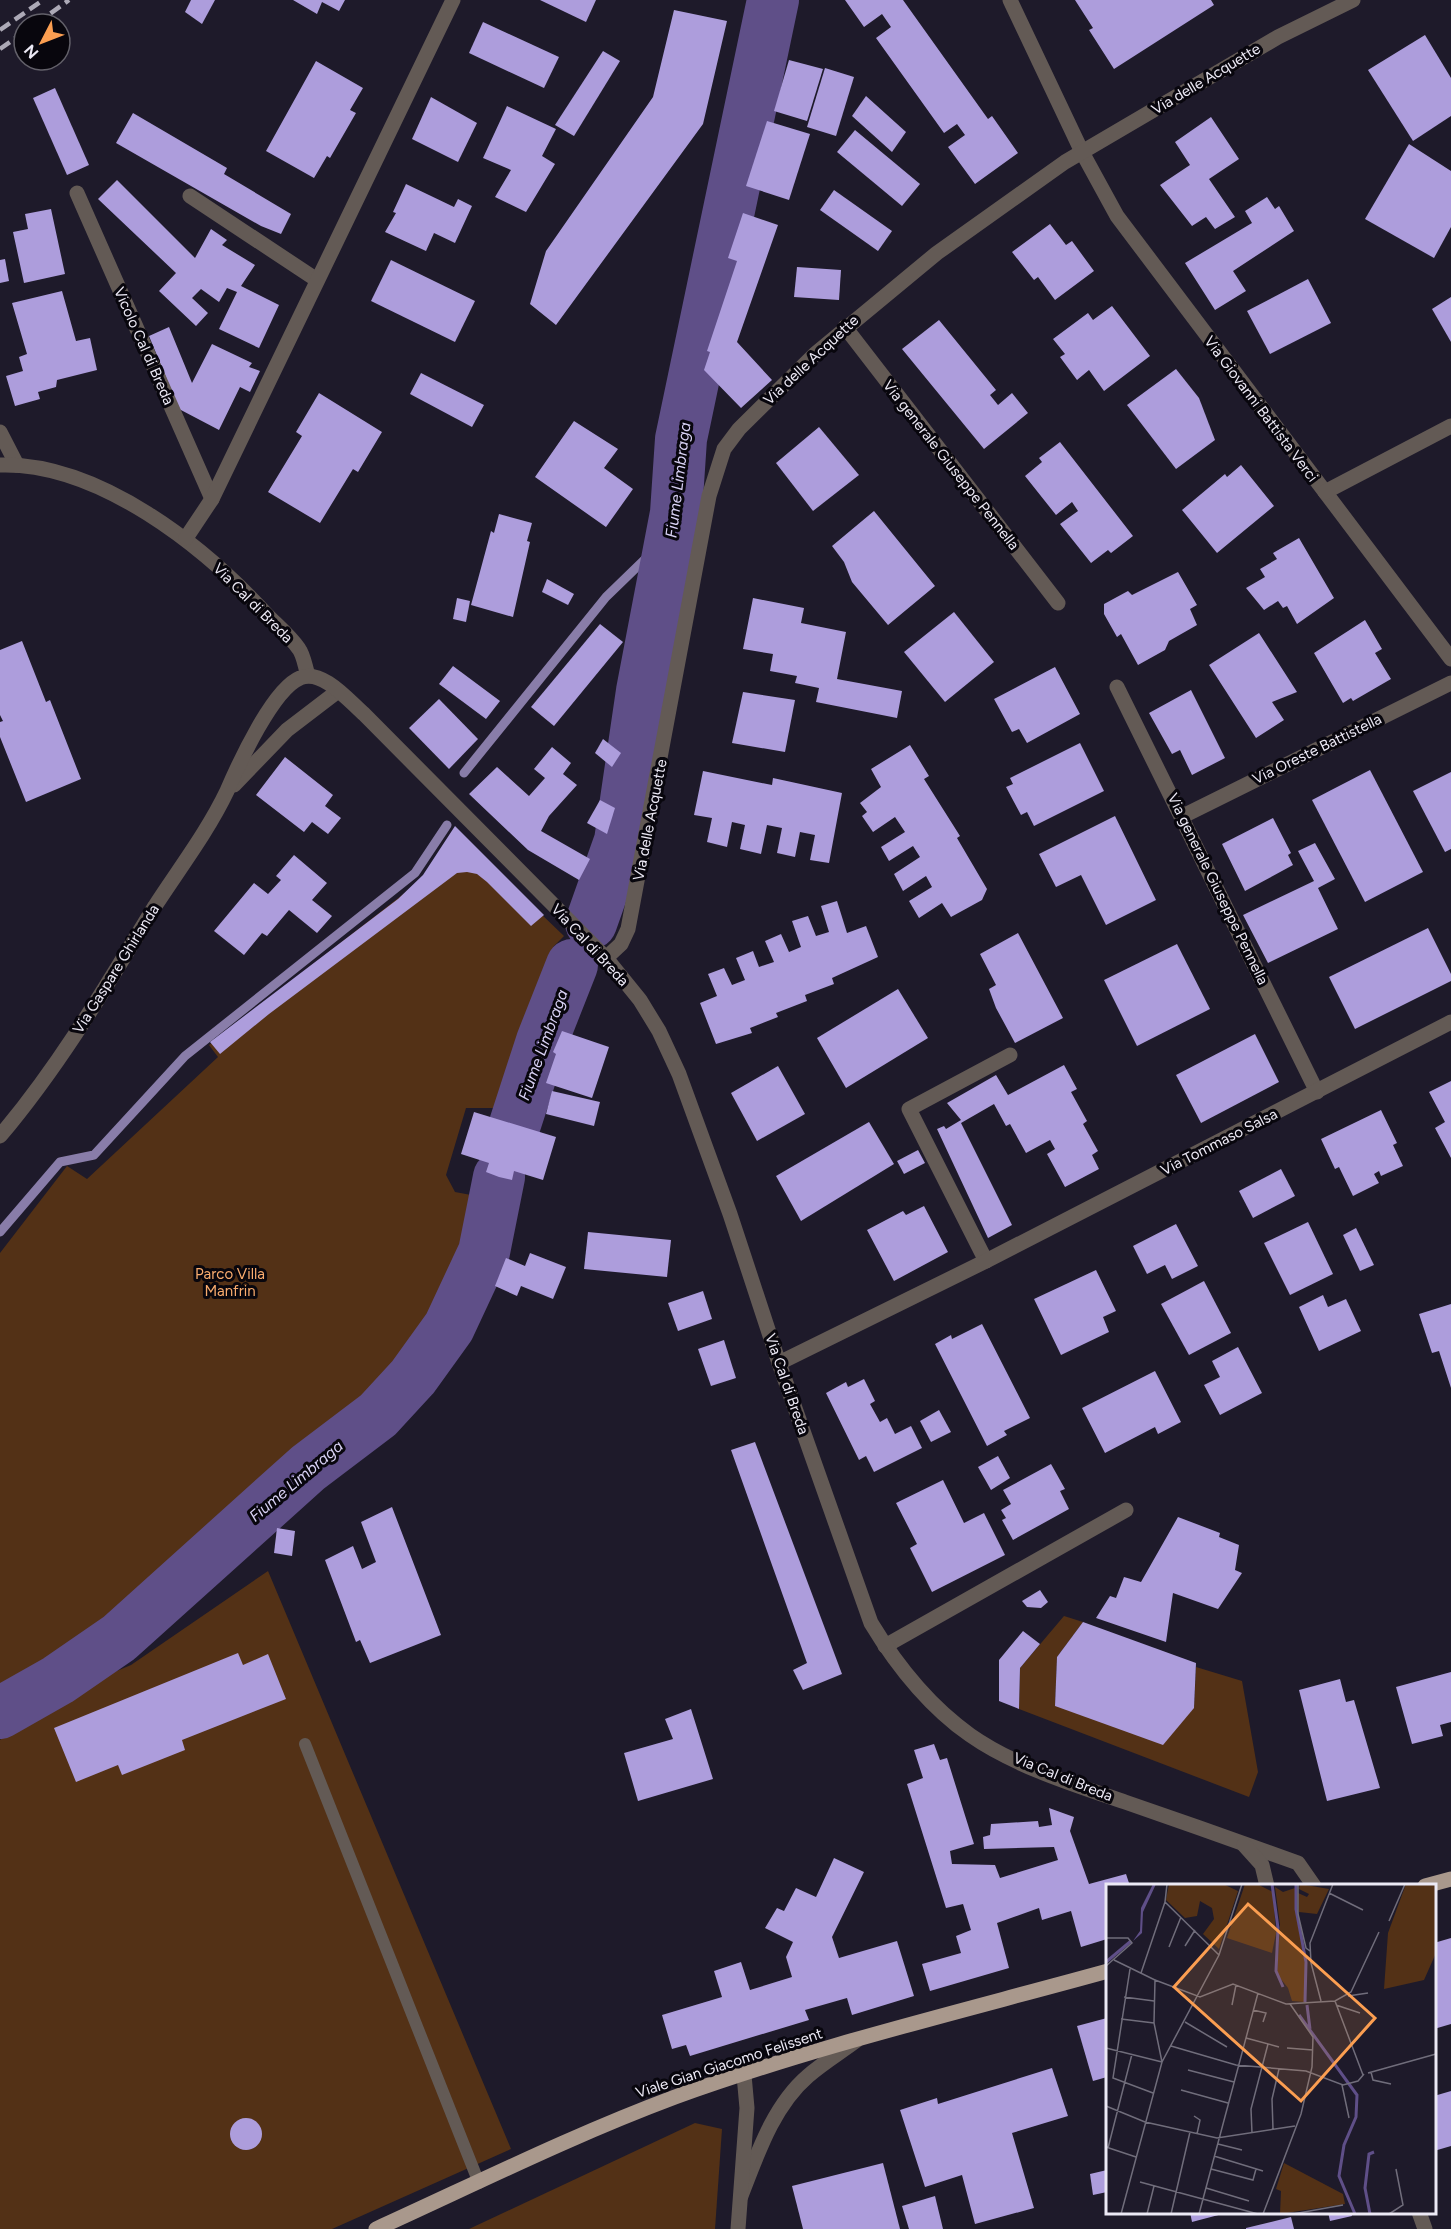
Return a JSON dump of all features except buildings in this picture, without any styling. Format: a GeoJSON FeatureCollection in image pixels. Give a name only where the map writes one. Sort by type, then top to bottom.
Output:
{"type":"FeatureCollection","features":[{"type":"Feature","properties":{"kind":"main road"},"geometry":{"type":"LineString","coordinates":[[1432,1884],[1451,1879]]}},
{"type":"Feature","properties":{"kind":"main road","name":"Viale Gian Giacomo Felissent"},"geometry":{"type":"LineString","coordinates":[[376,2229],[643,2109],[857,2040],[1106,1971]]}},
{"type":"Feature","properties":{"kind":"street"},"geometry":{"type":"LineString","coordinates":[[186,538],[212,499],[453,0]]}},
{"type":"Feature","properties":{"kind":"street","name":"Via Giovanni Battista Verci"},"geometry":{"type":"LineString","coordinates":[[1010,0],[1082,152],[1117,216],[1451,659]]}},
{"type":"Feature","properties":{"kind":"street","name":"Via delle Acquette"},"geometry":{"type":"LineString","coordinates":[[606,958],[621,944],[628,929],[703,528],[717,468],[724,449],[739,429],[845,327],[986,216],[1082,152],[1278,37],[1353,0]]}},
{"type":"Feature","properties":{"kind":"street","name":"Vicolo Cal di Breda"},"geometry":{"type":"LineString","coordinates":[[77,193],[212,499]]}},
{"type":"Feature","properties":{"kind":"street"},"geometry":{"type":"LineString","coordinates":[[190,196],[317,280]]}},
{"type":"Feature","properties":{"kind":"street","name":"Via generale Giuseppe Pennella"},"geometry":{"type":"LineString","coordinates":[[845,327],[1058,603]]}},
{"type":"Feature","properties":{"kind":"street"},"geometry":{"type":"LineString","coordinates":[[1325,492],[1451,426]]}},
{"type":"Feature","properties":{"kind":"street"},"geometry":{"type":"LineString","coordinates":[[0,432],[17,465]]}},
{"type":"Feature","properties":{"kind":"street","name":"Via Cal di Breda"},"geometry":{"type":"LineString","coordinates":[[0,465],[43,469],[91,484],[186,538],[246,592],[300,650],[308,675],[321,679],[338,691],[606,958],[644,1008],[659,1030],[679,1074],[730,1214],[779,1363],[871,1623],[909,1680],[971,1736],[1069,1783],[1298,1863],[1313,1884]]}},
{"type":"Feature","properties":{"kind":"street"},"geometry":{"type":"LineString","coordinates":[[224,796],[246,750],[276,701],[298,678],[308,675]]}},
{"type":"Feature","properties":{"kind":"street","name":"Via Oreste Battistella"},"geometry":{"type":"LineString","coordinates":[[1183,816],[1451,683]]}},
{"type":"Feature","properties":{"kind":"street","name":"Via generale Giuseppe Pennella"},"geometry":{"type":"LineString","coordinates":[[1117,687],[1183,816],[1317,1092]]}},
{"type":"Feature","properties":{"kind":"street"},"geometry":{"type":"LineString","coordinates":[[224,796],[287,730],[338,691]]}},
{"type":"Feature","properties":{"kind":"street","name":"Via Gaspare Ghirlanda"},"geometry":{"type":"LineString","coordinates":[[0,1136],[24,1107],[64,1050],[224,796]]}},
{"type":"Feature","properties":{"kind":"street","name":"Via Tommaso Salsa"},"geometry":{"type":"LineString","coordinates":[[779,1363],[986,1261],[1451,1022]]}},
{"type":"Feature","properties":{"kind":"street"},"geometry":{"type":"LineString","coordinates":[[986,1261],[909,1109],[1010,1055]]}},
{"type":"Feature","properties":{"kind":"street"},"geometry":{"type":"LineString","coordinates":[[885,1646],[1126,1510]]}},
{"type":"Feature","properties":{"kind":"street"},"geometry":{"type":"LineString","coordinates":[[1242,1842],[1262,1865],[1267,1884]]}},
{"type":"Feature","properties":{"kind":"street"},"geometry":{"type":"LineString","coordinates":[[741,2196],[760,2146],[789,2098],[806,2077],[857,2040]]}},
{"type":"Feature","properties":{"kind":"street"},"geometry":{"type":"LineString","coordinates":[[738,2229],[747,2108],[744,2075]]}},
{"type":"Feature","properties":{"kind":"street"},"geometry":{"type":"LineString","coordinates":[[1420,2214],[1425,2229]]}},
{"type":"Feature","properties":{"kind":"lane"},"geometry":{"type":"LineString","coordinates":[[305,1744],[479,2182]]}},
{"type":"Feature","properties":{"kind":"green space","name":"Parco Villa Manfrin"},"geometry":{"type":"Polygon","coordinates":[[[489,864],[564,936],[553,947],[566,960],[502,1108],[466,1108],[446,1175],[455,1192],[482,1197],[427,1337],[349,1411],[273,1476],[142,1604],[75,1655],[0,1684],[0,1253],[67,1166],[87,1179],[218,1057],[209,1045],[424,878],[489,864]]]}},
{"type":"Feature","properties":{"kind":"green space"},"geometry":{"type":"Polygon","coordinates":[[[268,1571],[511,2149],[332,2229],[0,2229],[0,1740],[36,1705],[131,1665],[268,1571]]]}},
{"type":"Feature","properties":{"kind":"green space"},"geometry":{"type":"Polygon","coordinates":[[[1064,1616],[1083,1622],[1057,1657],[1055,1706],[1194,1708],[1196,1667],[1242,1681],[1258,1772],[1249,1797],[1019,1709],[1020,1668],[1064,1616]]]}},
{"type":"Feature","properties":{"kind":"green space"},"geometry":{"type":"Polygon","coordinates":[[[695,2123],[722,2129],[715,2229],[469,2229],[695,2123]]]}},
{"type":"Feature","properties":{"kind":"waterway","name":"Fiume Limbraga"},"geometry":{"type":"LineString","coordinates":[[591,923],[620,841],[642,691],[676,513],[681,439],[773,0]]}},
{"type":"Feature","properties":{"kind":"waterway"},"geometry":{"type":"LineString","coordinates":[[464,773],[606,597],[672,533]]}},
{"type":"Feature","properties":{"kind":"waterway"},"geometry":{"type":"LineString","coordinates":[[0,1232],[60,1162],[94,1155],[185,1056],[415,873],[447,825]]}},
{"type":"Feature","properties":{"kind":"waterway","name":"Fiume Limbraga"},"geometry":{"type":"LineString","coordinates":[[515,1124],[542,1041],[572,965]]}},
{"type":"Feature","properties":{"kind":"waterway","name":"Fiume Limbraga"},"geometry":{"type":"LineString","coordinates":[[0,1713],[58,1680],[119,1638],[308,1468],[378,1415],[413,1377],[449,1327],[484,1252],[499,1177]]}},
{"type":"Feature","properties":{"kind":"railway"},"geometry":{"type":"LineString","coordinates":[[0,30],[43,0]]}},
{"type":"Feature","properties":{"kind":"railway"},"geometry":{"type":"LineString","coordinates":[[52,12],[69,0]]}},
{"type":"Feature","properties":{"kind":"railway"},"geometry":{"type":"LineString","coordinates":[[0,49],[12,40]]}}]}
